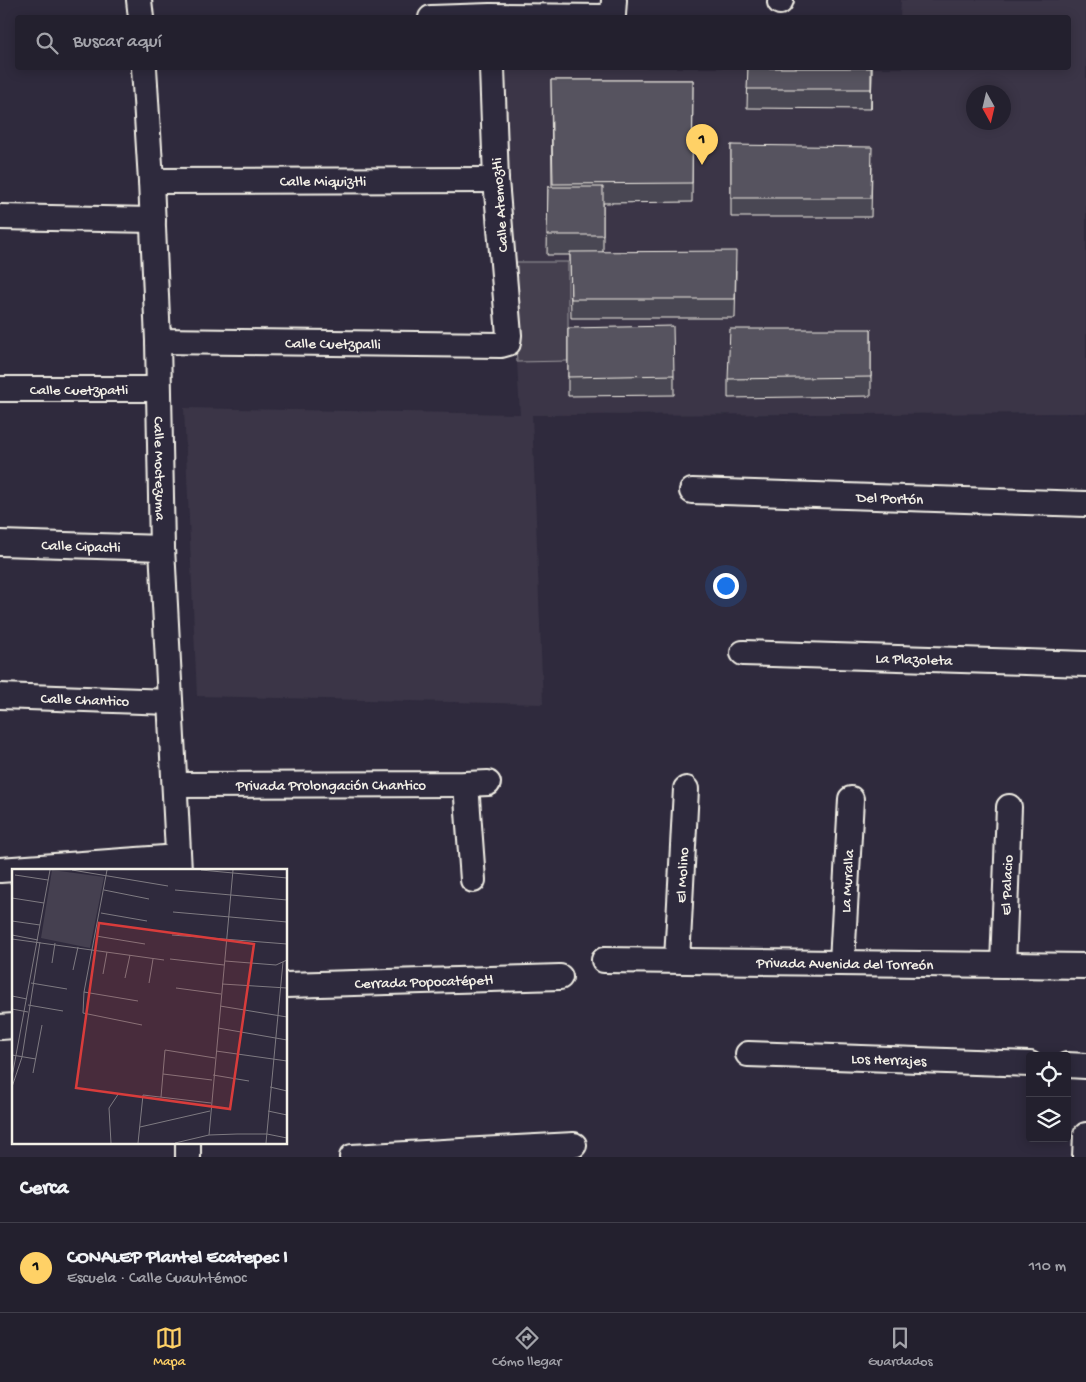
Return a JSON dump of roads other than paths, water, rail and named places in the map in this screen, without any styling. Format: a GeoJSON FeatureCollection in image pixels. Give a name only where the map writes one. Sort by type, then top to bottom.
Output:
{"type":"FeatureCollection","features":[{"type":"Feature","properties":{"kind":"street"},"geometry":{"type":"LineString","coordinates":[[139,0],[141,15]]}},
{"type":"Feature","properties":{"kind":"street","name":"Calle Moctezuma"},"geometry":{"type":"LineString","coordinates":[[144,70],[158,341],[162,548],[179,864]]}},
{"type":"Feature","properties":{"kind":"street","name":"Calle Atemoztli"},"geometry":{"type":"LineString","coordinates":[[492,70],[496,180],[509,335],[508,343]]}},
{"type":"Feature","properties":{"kind":"street","name":"Calle Miquiztli"},"geometry":{"type":"LineString","coordinates":[[151,181],[496,180]]}},
{"type":"Feature","properties":{"kind":"street"},"geometry":{"type":"LineString","coordinates":[[0,217],[153,220]]}},
{"type":"Feature","properties":{"kind":"street","name":"Calle Cuetzpalli"},"geometry":{"type":"LineString","coordinates":[[158,341],[501,345],[508,343]]}},
{"type":"Feature","properties":{"kind":"street","name":"Calle Cuetzpatli"},"geometry":{"type":"LineString","coordinates":[[0,389],[158,389]]}},
{"type":"Feature","properties":{"kind":"street","name":"Del Portón"},"geometry":{"type":"LineString","coordinates":[[692,491],[1086,504]]}},
{"type":"Feature","properties":{"kind":"street","name":"Calle Cipactli"},"geometry":{"type":"LineString","coordinates":[[0,543],[162,548]]}},
{"type":"Feature","properties":{"kind":"street","name":"La Plazoleta"},"geometry":{"type":"LineString","coordinates":[[744,653],[1086,664]]}},
{"type":"Feature","properties":{"kind":"street","name":"Calle Chantico"},"geometry":{"type":"LineString","coordinates":[[0,696],[170,702]]}},
{"type":"Feature","properties":{"kind":"street","name":"Privada Prolongación Chantico"},"geometry":{"type":"LineString","coordinates":[[175,785],[477,783],[473,880]]}},
{"type":"Feature","properties":{"kind":"street","name":"El Molino"},"geometry":{"type":"LineString","coordinates":[[677,960],[686,789]]}},
{"type":"Feature","properties":{"kind":"street","name":"La Muralla"},"geometry":{"type":"LineString","coordinates":[[842,962],[851,799]]}},
{"type":"Feature","properties":{"kind":"street","name":"El Palacio"},"geometry":{"type":"LineString","coordinates":[[1003,964],[1009,806]]}},
{"type":"Feature","properties":{"kind":"street"},"geometry":{"type":"LineString","coordinates":[[30,869],[179,864]]}},
{"type":"Feature","properties":{"kind":"street","name":"Privada Avenida del Torreón"},"geometry":{"type":"LineString","coordinates":[[604,960],[1086,966]]}},
{"type":"Feature","properties":{"kind":"street","name":"Cerrada Popocatépetl"},"geometry":{"type":"LineString","coordinates":[[288,986],[560,977]]}},
{"type":"Feature","properties":{"kind":"street","name":"Los Herrajes"},"geometry":{"type":"LineString","coordinates":[[748,1054],[1026,1064]]}},
{"type":"Feature","properties":{"kind":"street"},"geometry":{"type":"LineString","coordinates":[[1071,1065],[1086,1066]]}},
{"type":"Feature","properties":{"kind":"street"},"geometry":{"type":"LineString","coordinates":[[1085,1157],[1086,1135]]}},
{"type":"Feature","properties":{"kind":"street"},"geometry":{"type":"LineString","coordinates":[[188,1144],[188,1157]]}},
{"type":"Feature","properties":{"kind":"street"},"geometry":{"type":"LineString","coordinates":[[352,1157],[574,1144]]}},
{"type":"Feature","properties":{"kind":"place","name":"CONALEP Plantel Ecatepec I"},"geometry":{"type":"Point","coordinates":[702,165]}}]}
